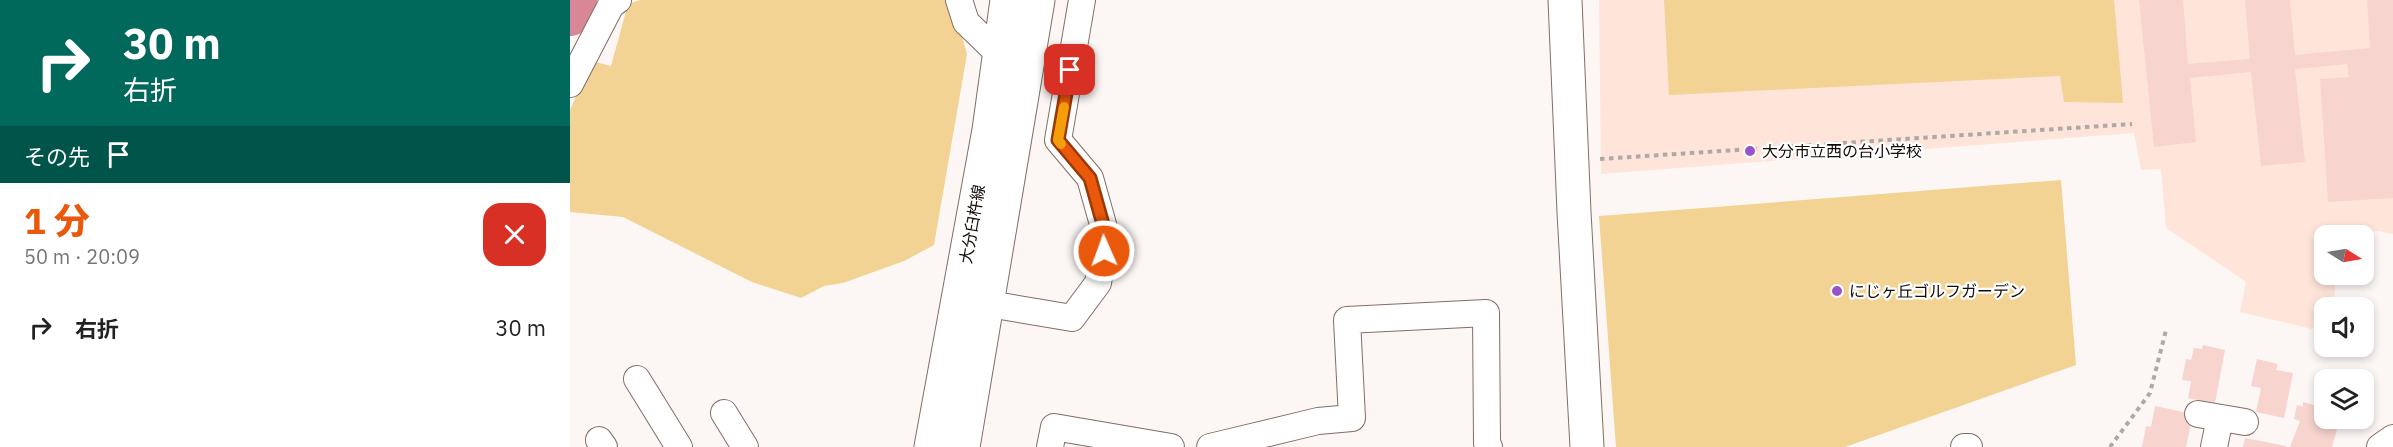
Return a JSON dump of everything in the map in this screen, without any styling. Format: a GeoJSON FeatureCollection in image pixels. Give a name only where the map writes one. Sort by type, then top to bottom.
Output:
{"type":"FeatureCollection","features":[{"type":"Feature","properties":{"kind":"main road","name":"大分臼杵線"},"geometry":{"type":"LineString","coordinates":[[963,447],[973,301],[989,130],[1006,0]]}},
{"type":"Feature","properties":{"kind":"main road","name":"大分臼杵線"},"geometry":{"type":"LineString","coordinates":[[931,447],[973,301],[1038,0]]}},
{"type":"Feature","properties":{"kind":"main road"},"geometry":{"type":"LineString","coordinates":[[1565,0],[1587,447]]}},
{"type":"Feature","properties":{"kind":"street"},"geometry":{"type":"LineString","coordinates":[[570,84],[610,5],[618,0]]}},
{"type":"Feature","properties":{"kind":"street"},"geometry":{"type":"LineString","coordinates":[[959,0],[966,22],[999,54]]}},
{"type":"Feature","properties":{"kind":"street"},"geometry":{"type":"LineString","coordinates":[[973,301],[1072,318],[1098,283],[1106,235],[1090,178],[1058,140],[1082,0]]}},
{"type":"Feature","properties":{"kind":"street"},"geometry":{"type":"LineString","coordinates":[[1210,447],[1318,421],[1352,417],[1347,320],[1486,313],[1487,443],[1489,447]]}},
{"type":"Feature","properties":{"kind":"street"},"geometry":{"type":"LineString","coordinates":[[637,379],[679,447]]}},
{"type":"Feature","properties":{"kind":"street"},"geometry":{"type":"LineString","coordinates":[[724,413],[745,447]]}},
{"type":"Feature","properties":{"kind":"street"},"geometry":{"type":"LineString","coordinates":[[2214,447],[2209,416],[2245,422]]}},
{"type":"Feature","properties":{"kind":"street"},"geometry":{"type":"LineString","coordinates":[[1050,447],[1054,427],[1171,447]]}},
{"type":"Feature","properties":{"kind":"street"},"geometry":{"type":"LineString","coordinates":[[2380,447],[2393,438]]}},
{"type":"Feature","properties":{"kind":"street"},"geometry":{"type":"LineString","coordinates":[[1964,447],[1970,447]]}},
{"type":"Feature","properties":{"kind":"path"},"geometry":{"type":"LineString","coordinates":[[1573,161],[2132,124]]}},
{"type":"Feature","properties":{"kind":"path"},"geometry":{"type":"LineString","coordinates":[[2110,447],[2150,393],[2166,330]]}},
{"type":"Feature","properties":{"kind":"shaded area"},"geometry":{"type":"Polygon","coordinates":[[[640,0],[952,0],[967,54],[934,245],[904,261],[843,283],[824,286],[801,298],[752,282],[623,217],[570,212],[570,110],[591,61],[611,66],[628,4],[640,0]]]}},
{"type":"Feature","properties":{"kind":"shaded area","name":"大分市立西の台小学校"},"geometry":{"type":"Polygon","coordinates":[[[1599,0],[2393,0],[2393,234],[2374,231],[2374,225],[2314,225],[2314,285],[2335,285],[2334,297],[2314,297],[2312,329],[2240,312],[2246,282],[2166,228],[2161,169],[2141,170],[2134,133],[1601,174],[1599,0]]]}},
{"type":"Feature","properties":{"kind":"shaded area"},"geometry":{"type":"Polygon","coordinates":[[[1664,0],[2114,0],[2123,103],[2064,102],[2060,76],[1669,95],[1664,0]]]}},
{"type":"Feature","properties":{"kind":"shaded area","name":"にじヶ丘ゴルフガーデン"},"geometry":{"type":"Polygon","coordinates":[[[2061,180],[2076,365],[1845,447],[1616,447],[1599,216],[2061,180]]]}},
{"type":"Feature","properties":{"kind":"building"},"geometry":{"type":"Polygon","coordinates":[[[2139,0],[2183,0],[2188,64],[2250,59],[2245,0],[2290,0],[2295,55],[2370,48],[2367,0],[2393,0],[2393,198],[2328,202],[2320,79],[2349,77],[2347,64],[2295,69],[2305,162],[2261,166],[2251,72],[2190,78],[2196,142],[2154,147],[2139,0]]]}},
{"type":"Feature","properties":{"kind":"building"},"geometry":{"type":"Polygon","coordinates":[[[2203,345],[2225,350],[2215,403],[2188,398],[2191,381],[2182,380],[2186,359],[2191,360],[2194,348],[2202,349],[2203,345]]]}},
{"type":"Feature","properties":{"kind":"building"},"geometry":{"type":"Polygon","coordinates":[[[2257,359],[2278,364],[2276,370],[2293,373],[2284,418],[2256,412],[2261,388],[2251,386],[2257,359]]]}},
{"type":"Feature","properties":{"kind":"building"},"geometry":{"type":"Polygon","coordinates":[[[2303,402],[2314,405],[2314,429],[2337,429],[2332,447],[2290,447],[2300,421],[2294,419],[2297,405],[2303,407],[2303,402]]]}},
{"type":"Feature","properties":{"kind":"building"},"geometry":{"type":"Polygon","coordinates":[[[2155,406],[2193,414],[2186,447],[2142,447],[2146,426],[2151,427],[2155,406]]]}},
{"type":"Feature","properties":{"kind":"building"},"geometry":{"type":"Polygon","coordinates":[[[2245,438],[2286,446],[2286,447],[2243,447],[2245,438]]]}},
{"type":"Feature","properties":{"kind":"waterway"},"geometry":{"type":"LineString","coordinates":[[570,13],[574,0]]}},
{"type":"Feature","properties":{"kind":"slow traffic"},"geometry":{"type":"LineString","coordinates":[[1061,144],[1058,140],[1064,107]]}},
{"type":"Feature","properties":{"kind":"place","name":"大分市立西の台小学校"},"geometry":{"type":"Point","coordinates":[1750,151]}},
{"type":"Feature","properties":{"kind":"place","name":"にじヶ丘ゴルフガーデン"},"geometry":{"type":"Point","coordinates":[1837,291]}},
{"type":"Feature","properties":{"kind":"route"},"geometry":{"type":"LineString","coordinates":[[1070,70],[1058,140],[1090,178],[1106,235],[1104,251]]}}]}
